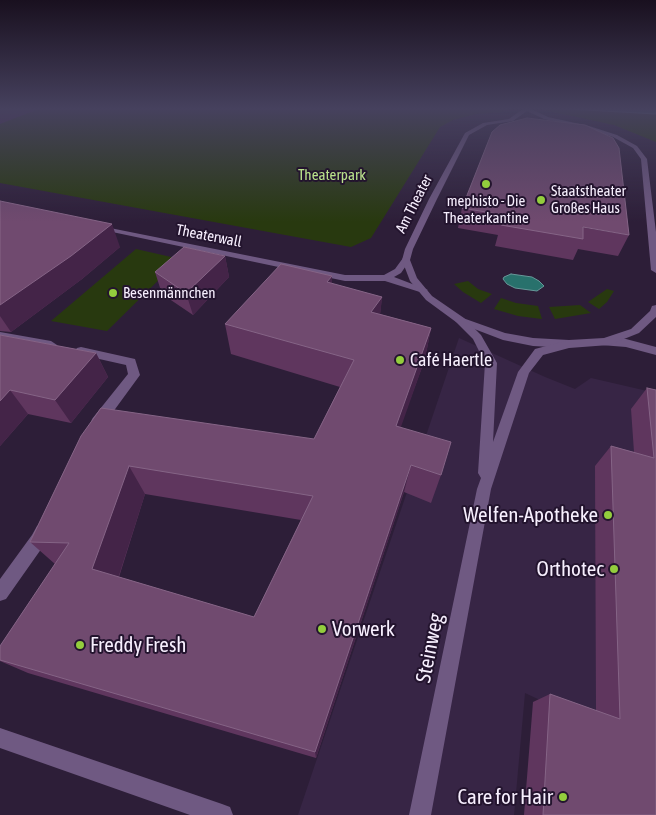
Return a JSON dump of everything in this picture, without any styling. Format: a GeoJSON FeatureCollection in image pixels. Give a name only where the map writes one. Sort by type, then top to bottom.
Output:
{"type":"FeatureCollection","features":[{"type":"Feature","properties":{"kind":"street","name":"Am Theater"},"geometry":{"type":"LineString","coordinates":[[462,146],[429,207],[409,249],[406,260],[413,279],[429,298],[460,320],[503,336],[533,342],[569,344],[605,342],[635,331],[656,312]]}},
{"type":"Feature","properties":{"kind":"street"},"geometry":{"type":"LineString","coordinates":[[633,146],[644,159],[656,270]]}},
{"type":"Feature","properties":{"kind":"street","name":"Theaterwall"},"geometry":{"type":"LineString","coordinates":[[92,225],[345,278],[386,278]]}},
{"type":"Feature","properties":{"kind":"street"},"geometry":{"type":"LineString","coordinates":[[386,278],[398,271],[406,260]]}},
{"type":"Feature","properties":{"kind":"street","name":"Am Theater"},"geometry":{"type":"LineString","coordinates":[[386,278],[422,290]]}},
{"type":"Feature","properties":{"kind":"street","name":"Steinweg"},"geometry":{"type":"LineString","coordinates":[[460,320],[477,337],[490,363],[484,489]]}},
{"type":"Feature","properties":{"kind":"street"},"geometry":{"type":"LineString","coordinates":[[0,335],[131,362],[134,374],[91,431]]}},
{"type":"Feature","properties":{"kind":"street"},"geometry":{"type":"LineString","coordinates":[[605,342],[626,343],[656,351]]}},
{"type":"Feature","properties":{"kind":"street","name":"Steinweg"},"geometry":{"type":"LineString","coordinates":[[420,815],[484,489],[524,372],[539,352],[569,344]]}},
{"type":"Feature","properties":{"kind":"street"},"geometry":{"type":"LineString","coordinates":[[0,593],[38,540],[50,515]]}},
{"type":"Feature","properties":{"kind":"street"},"geometry":{"type":"LineString","coordinates":[[0,738],[222,815]]}},
{"type":"Feature","properties":{"kind":"shaded area"},"geometry":{"type":"Polygon","coordinates":[[[511,274],[532,277],[544,286],[537,291],[515,288],[507,284],[503,279],[511,274]]]}},
{"type":"Feature","properties":{"kind":"shaded area"},"geometry":{"type":"Polygon","coordinates":[[[459,338],[575,389],[591,378],[656,393],[596,726],[525,693],[514,815],[298,815],[459,338]]]}},
{"type":"Feature","properties":{"kind":"green space","name":"Theaterpark"},"geometry":{"type":"Polygon","coordinates":[[[0,146],[428,146],[371,238],[351,247],[0,183],[0,146]]]}},
{"type":"Feature","properties":{"kind":"green space"},"geometry":{"type":"Polygon","coordinates":[[[136,249],[180,259],[107,331],[51,321],[136,249]]]}},
{"type":"Feature","properties":{"kind":"green space"},"geometry":{"type":"Polygon","coordinates":[[[468,281],[478,289],[492,294],[481,303],[454,284],[468,281]]]}},
{"type":"Feature","properties":{"kind":"green space"},"geometry":{"type":"Polygon","coordinates":[[[607,289],[614,291],[607,302],[599,309],[588,302],[607,289]]]}},
{"type":"Feature","properties":{"kind":"green space"},"geometry":{"type":"Polygon","coordinates":[[[501,298],[516,303],[538,306],[542,319],[518,316],[494,309],[501,298]]]}},
{"type":"Feature","properties":{"kind":"green space"},"geometry":{"type":"Polygon","coordinates":[[[580,305],[591,313],[555,319],[549,307],[580,305]]]}},
{"type":"Feature","properties":{"kind":"building","name":"Staatstheater Großes Haus"},"geometry":{"type":"Polygon","coordinates":[[[486,146],[618,146],[629,235],[583,227],[583,239],[501,225],[504,215],[462,208],[486,146]]]}},
{"type":"Feature","properties":{"kind":"building"},"geometry":{"type":"Polygon","coordinates":[[[0,201],[112,224],[71,256],[0,305],[0,201]]]}},
{"type":"Feature","properties":{"kind":"building"},"geometry":{"type":"Polygon","coordinates":[[[184,247],[225,256],[186,293],[155,272],[184,247]]]}},
{"type":"Feature","properties":{"kind":"building"},"geometry":{"type":"Polygon","coordinates":[[[281,264],[332,276],[327,282],[382,297],[371,312],[431,328],[396,426],[451,442],[441,475],[411,465],[315,752],[0,660],[0,646],[69,543],[30,542],[81,436],[101,408],[314,439],[354,360],[225,324],[281,264]],[[129,466],[92,569],[254,617],[313,496],[129,466]]]}},
{"type":"Feature","properties":{"kind":"building"},"geometry":{"type":"Polygon","coordinates":[[[0,335],[96,353],[55,400],[10,390],[0,401],[0,335]]]}},
{"type":"Feature","properties":{"kind":"building"},"geometry":{"type":"Polygon","coordinates":[[[647,388],[656,390],[656,815],[543,815],[550,694],[620,719],[611,446],[654,458],[647,388]]]}},
{"type":"Feature","properties":{"kind":"place","name":"mephisto - Die Theaterkantine"},"geometry":{"type":"Point","coordinates":[486,184]}},
{"type":"Feature","properties":{"kind":"place","name":"Staatstheater Großes Haus"},"geometry":{"type":"Point","coordinates":[541,200]}},
{"type":"Feature","properties":{"kind":"place","name":"Besenmännchen"},"geometry":{"type":"Point","coordinates":[113,293]}},
{"type":"Feature","properties":{"kind":"place","name":"Café Haertle"},"geometry":{"type":"Point","coordinates":[400,360]}},
{"type":"Feature","properties":{"kind":"place","name":"Welfen-Apotheke"},"geometry":{"type":"Point","coordinates":[608,515]}},
{"type":"Feature","properties":{"kind":"place","name":"Orthotec"},"geometry":{"type":"Point","coordinates":[614,569]}},
{"type":"Feature","properties":{"kind":"place","name":"Vorwerk"},"geometry":{"type":"Point","coordinates":[322,629]}},
{"type":"Feature","properties":{"kind":"place","name":"Freddy Fresh"},"geometry":{"type":"Point","coordinates":[80,645]}},
{"type":"Feature","properties":{"kind":"place","name":"Care for Hair"},"geometry":{"type":"Point","coordinates":[563,797]}}]}
